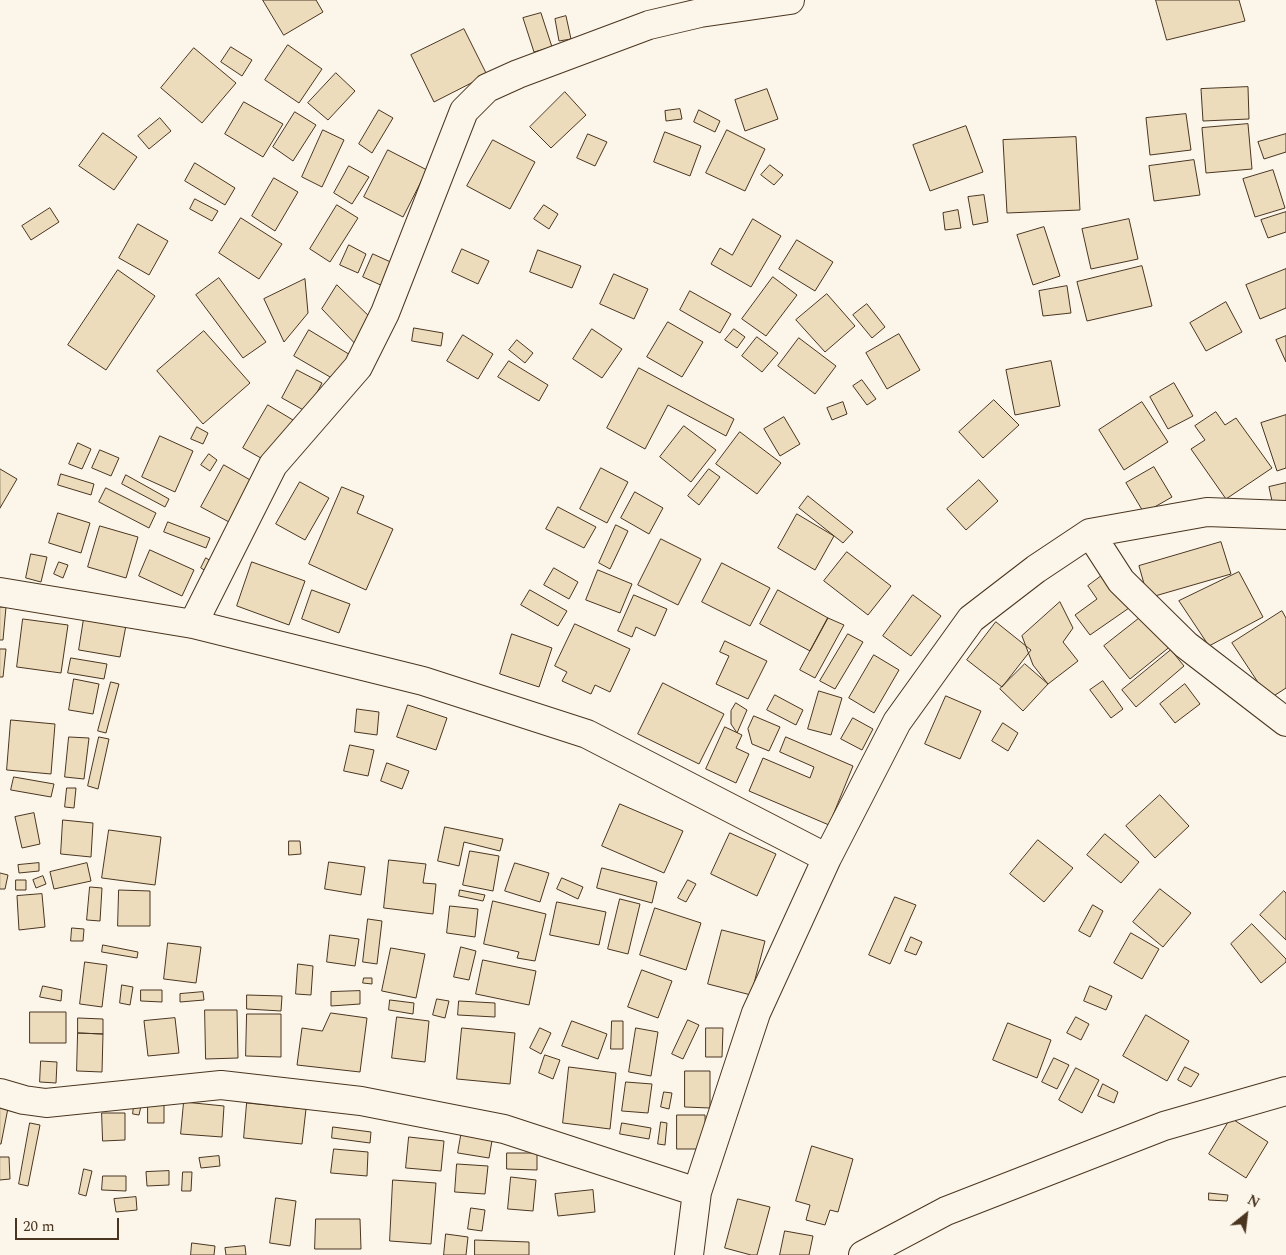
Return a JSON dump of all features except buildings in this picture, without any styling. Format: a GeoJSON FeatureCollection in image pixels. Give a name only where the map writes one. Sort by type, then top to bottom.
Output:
{"type":"FeatureCollection","features":[{"type":"Feature","properties":{"kind":"street"},"geometry":{"type":"LineString","coordinates":[[193,624],[273,465],[358,367],[385,313],[464,111],[487,88],[518,74],[649,25],[700,13],[790,0]]}},
{"type":"Feature","properties":{"kind":"street"},"geometry":{"type":"LineString","coordinates":[[688,1255],[697,1192],[756,1014],[827,858],[897,722],[971,619],[1036,569],[1090,534],[1207,512],[1286,515]]}},
{"type":"Feature","properties":{"kind":"street"},"geometry":{"type":"LineString","coordinates":[[1090,534],[1121,581],[1186,645],[1286,722]]}},
{"type":"Feature","properties":{"kind":"street"},"geometry":{"type":"LineString","coordinates":[[0,592],[193,624],[423,682],[587,734],[827,858]]}},
{"type":"Feature","properties":{"kind":"street"},"geometry":{"type":"LineString","coordinates":[[0,1094],[46,1103],[221,1085],[361,1101],[504,1129],[697,1192]]}},
{"type":"Feature","properties":{"kind":"street"},"geometry":{"type":"LineString","coordinates":[[863,1255],[946,1211],[1155,1129],[1286,1091]]}}]}
